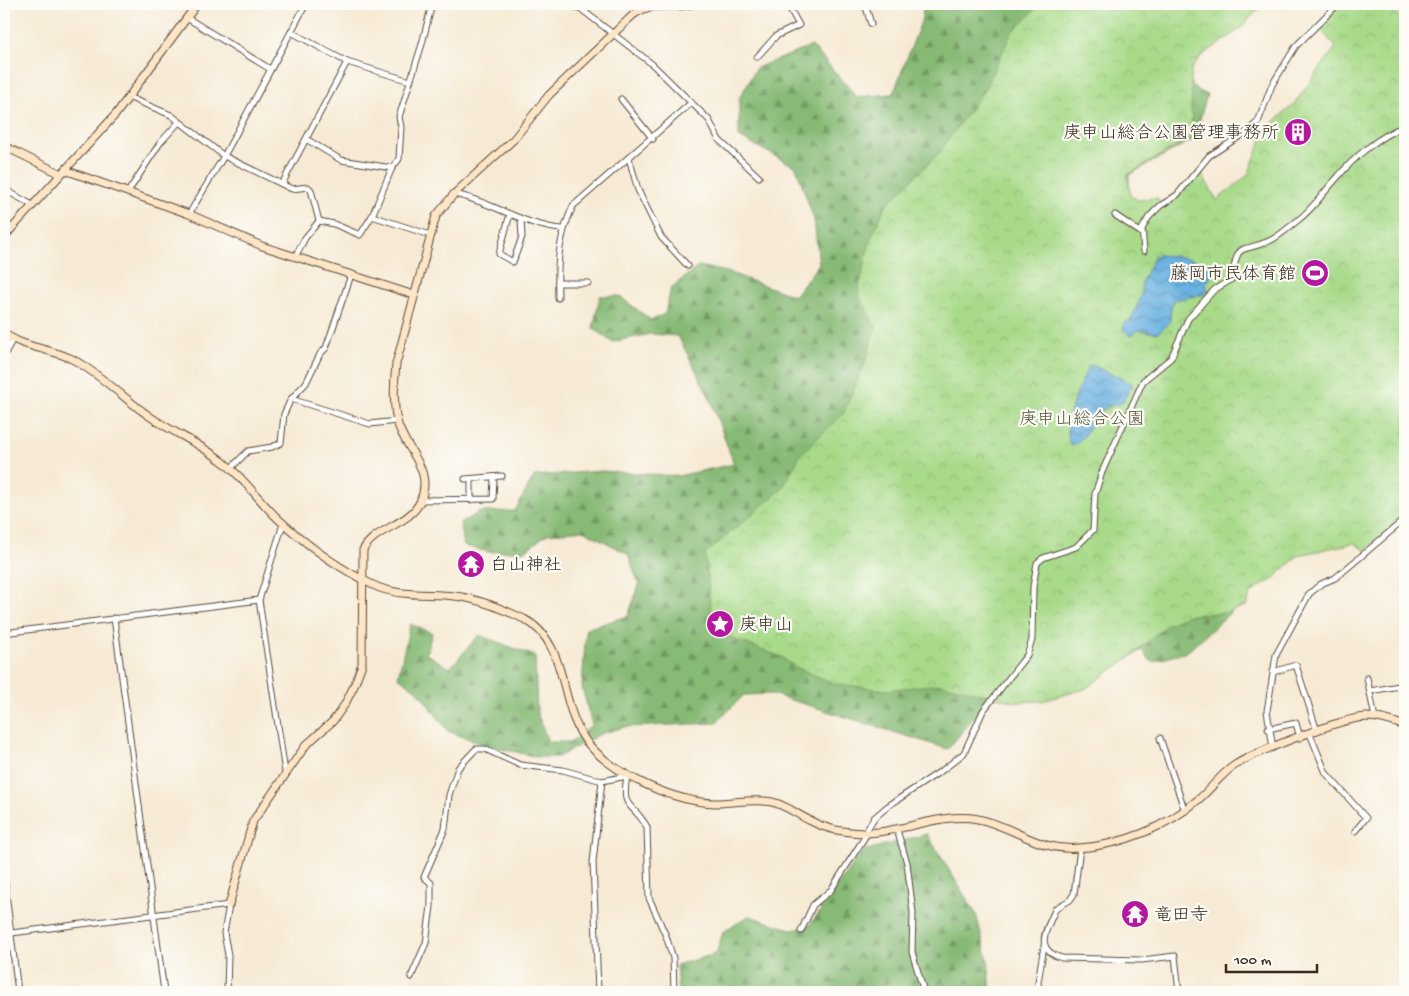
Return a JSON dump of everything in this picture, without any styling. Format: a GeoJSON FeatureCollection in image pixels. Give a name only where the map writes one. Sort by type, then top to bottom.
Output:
{"type":"FeatureCollection","features":[{"type":"Feature","properties":{"kind":"street"},"geometry":{"type":"LineString","coordinates":[[4,237],[116,114],[198,4]]}},
{"type":"Feature","properties":{"kind":"street"},"geometry":{"type":"LineString","coordinates":[[189,214],[224,156],[306,4]]}},
{"type":"Feature","properties":{"kind":"street"},"geometry":{"type":"LineString","coordinates":[[319,221],[334,224],[360,235],[372,216],[392,168],[400,159],[401,127],[399,117],[422,44],[432,4]]}},
{"type":"Feature","properties":{"kind":"street"},"geometry":{"type":"LineString","coordinates":[[567,4],[581,9],[652,64],[709,120],[719,140],[759,177]]}},
{"type":"Feature","properties":{"kind":"street"},"geometry":{"type":"LineString","coordinates":[[227,992],[228,955],[224,933],[229,905],[253,821],[285,772],[306,745],[333,721],[345,704],[362,664],[363,550],[368,540],[415,509],[423,489],[420,462],[404,438],[397,421],[394,382],[396,364],[436,216],[454,194],[500,154],[548,95],[633,15],[649,5],[692,4]]}},
{"type":"Feature","properties":{"kind":"street"},"geometry":{"type":"LineString","coordinates":[[757,57],[776,36],[799,25],[787,4]]}},
{"type":"Feature","properties":{"kind":"street"},"geometry":{"type":"LineString","coordinates":[[865,4],[870,24]]}},
{"type":"Feature","properties":{"kind":"street"},"geometry":{"type":"LineString","coordinates":[[1144,251],[1142,229],[1149,218],[1160,206],[1177,195],[1204,160],[1245,133],[1258,122],[1272,85],[1296,46],[1338,4]]}},
{"type":"Feature","properties":{"kind":"street"},"geometry":{"type":"LineString","coordinates":[[187,18],[270,68]]}},
{"type":"Feature","properties":{"kind":"street"},"geometry":{"type":"LineString","coordinates":[[291,32],[347,62],[410,81]]}},
{"type":"Feature","properties":{"kind":"street"},"geometry":{"type":"LineString","coordinates":[[282,184],[347,62]]}},
{"type":"Feature","properties":{"kind":"street"},"geometry":{"type":"LineString","coordinates":[[128,97],[171,115],[224,156],[292,189],[308,187],[311,190],[319,221]]}},
{"type":"Feature","properties":{"kind":"street"},"geometry":{"type":"LineString","coordinates":[[621,99],[653,139]]}},
{"type":"Feature","properties":{"kind":"street"},"geometry":{"type":"LineString","coordinates":[[558,298],[557,259],[562,229],[573,206],[653,139],[691,103]]}},
{"type":"Feature","properties":{"kind":"street"},"geometry":{"type":"LineString","coordinates":[[128,192],[160,143],[179,122]]}},
{"type":"Feature","properties":{"kind":"street"},"geometry":{"type":"LineString","coordinates":[[801,931],[813,905],[831,890],[867,833],[874,818],[888,806],[950,765],[964,753],[983,711],[1027,655],[1032,640],[1033,587],[1036,563],[1044,558],[1076,547],[1093,530],[1095,494],[1102,472],[1144,381],[1171,358],[1188,319],[1214,290],[1232,279],[1235,256],[1243,248],[1270,241],[1297,221],[1319,202],[1336,178],[1349,166],[1386,134],[1405,126]]}},
{"type":"Feature","properties":{"kind":"street"},"geometry":{"type":"LineString","coordinates":[[306,139],[341,160],[392,168]]}},
{"type":"Feature","properties":{"kind":"street"},"geometry":{"type":"LineString","coordinates":[[4,146],[63,172],[128,192],[189,214],[262,246],[414,295]]}},
{"type":"Feature","properties":{"kind":"street"},"geometry":{"type":"LineString","coordinates":[[628,158],[638,190],[661,238],[688,266]]}},
{"type":"Feature","properties":{"kind":"street"},"geometry":{"type":"LineString","coordinates":[[4,189],[32,205]]}},
{"type":"Feature","properties":{"kind":"street"},"geometry":{"type":"LineString","coordinates":[[454,194],[466,196],[520,219],[562,229]]}},
{"type":"Feature","properties":{"kind":"street"},"geometry":{"type":"LineString","coordinates":[[510,214],[499,254],[513,262],[522,237],[520,219]]}},
{"type":"Feature","properties":{"kind":"street"},"geometry":{"type":"LineString","coordinates":[[1115,215],[1143,234]]}},
{"type":"Feature","properties":{"kind":"street"},"geometry":{"type":"LineString","coordinates":[[372,216],[430,235]]}},
{"type":"Feature","properties":{"kind":"street"},"geometry":{"type":"LineString","coordinates":[[295,257],[305,238],[319,221]]}},
{"type":"Feature","properties":{"kind":"street"},"geometry":{"type":"LineString","coordinates":[[231,468],[248,450],[272,447],[280,443],[284,414],[291,399],[306,383],[320,354],[326,348],[351,275]]}},
{"type":"Feature","properties":{"kind":"street"},"geometry":{"type":"LineString","coordinates":[[558,284],[588,283]]}},
{"type":"Feature","properties":{"kind":"street"},"geometry":{"type":"LineString","coordinates":[[4,333],[12,339],[69,357],[84,366],[148,416],[231,468],[283,524],[333,561],[363,580],[378,588],[387,590],[470,598],[523,619],[535,626],[546,635],[576,727],[589,746],[627,776],[672,794],[701,802],[756,801],[774,803],[824,828],[838,832],[867,833],[896,830],[941,819],[980,820],[1035,843],[1059,848],[1080,848],[1127,838],[1156,828],[1185,811],[1237,764],[1313,732],[1355,718],[1386,719],[1405,726]]}},
{"type":"Feature","properties":{"kind":"street"},"geometry":{"type":"LineString","coordinates":[[4,355],[12,339]]}},
{"type":"Feature","properties":{"kind":"street"},"geometry":{"type":"LineString","coordinates":[[291,399],[370,424],[397,421]]}},
{"type":"Feature","properties":{"kind":"street"},"geometry":{"type":"LineString","coordinates":[[465,479],[502,476]]}},
{"type":"Feature","properties":{"kind":"street"},"geometry":{"type":"LineString","coordinates":[[420,500],[493,500],[494,477]]}},
{"type":"Feature","properties":{"kind":"street"},"geometry":{"type":"LineString","coordinates":[[471,479],[471,500]]}},
{"type":"Feature","properties":{"kind":"street"},"geometry":{"type":"LineString","coordinates":[[1273,749],[1268,728],[1267,711],[1276,655],[1310,594],[1321,584],[1335,578],[1405,519]]}},
{"type":"Feature","properties":{"kind":"street"},"geometry":{"type":"LineString","coordinates":[[283,524],[259,600],[285,772]]}},
{"type":"Feature","properties":{"kind":"street"},"geometry":{"type":"LineString","coordinates":[[4,633],[259,600]]}},
{"type":"Feature","properties":{"kind":"street"},"geometry":{"type":"LineString","coordinates":[[114,618],[164,992]]}},
{"type":"Feature","properties":{"kind":"street"},"geometry":{"type":"LineString","coordinates":[[1273,672],[1296,665],[1313,732],[1326,773],[1366,818],[1355,831]]}},
{"type":"Feature","properties":{"kind":"street"},"geometry":{"type":"LineString","coordinates":[[1367,678],[1375,718]]}},
{"type":"Feature","properties":{"kind":"street"},"geometry":{"type":"LineString","coordinates":[[1370,691],[1405,685]]}},
{"type":"Feature","properties":{"kind":"street"},"geometry":{"type":"LineString","coordinates":[[1268,728],[1296,723],[1300,738]]}},
{"type":"Feature","properties":{"kind":"street"},"geometry":{"type":"LineString","coordinates":[[1160,738],[1185,811]]}},
{"type":"Feature","properties":{"kind":"street"},"geometry":{"type":"LineString","coordinates":[[411,977],[423,953],[429,930],[431,883],[424,877],[445,829],[449,794],[458,768],[476,748],[485,749],[520,765],[564,770],[602,781],[627,776]]}},
{"type":"Feature","properties":{"kind":"street"},"geometry":{"type":"LineString","coordinates":[[627,776],[624,794],[626,802],[643,819],[647,827],[649,898],[666,936],[673,958],[674,992]]}},
{"type":"Feature","properties":{"kind":"street"},"geometry":{"type":"LineString","coordinates":[[598,992],[593,862],[602,781]]}},
{"type":"Feature","properties":{"kind":"street"},"geometry":{"type":"LineString","coordinates":[[896,830],[907,863],[913,913],[912,952],[924,992]]}},
{"type":"Feature","properties":{"kind":"street"},"geometry":{"type":"LineString","coordinates":[[1039,992],[1038,982],[1044,946],[1043,939],[1056,908],[1070,900],[1074,894],[1080,848]]}},
{"type":"Feature","properties":{"kind":"street"},"geometry":{"type":"LineString","coordinates":[[4,877],[18,992]]}},
{"type":"Feature","properties":{"kind":"street"},"geometry":{"type":"LineString","coordinates":[[1049,904],[1056,908]]}},
{"type":"Feature","properties":{"kind":"street"},"geometry":{"type":"LineString","coordinates":[[4,934],[229,905]]}},
{"type":"Feature","properties":{"kind":"street"},"geometry":{"type":"LineString","coordinates":[[1044,946],[1052,955],[1062,958],[1142,960],[1175,956],[1179,992]]}},
{"type":"Feature","properties":{"kind":"green space","name":"庚申山総合公園"},"geometry":{"type":"Polygon","coordinates":[[[924,4],[1047,4],[1207,95],[1194,139],[1129,175],[1129,218],[1354,541],[1297,552],[1187,652],[1152,662],[1142,650],[1080,687],[1003,693],[990,698],[948,749],[772,694],[744,695],[716,723],[624,727],[600,734],[558,757],[538,757],[485,745],[448,731],[417,690],[398,677],[410,624],[432,633],[426,654],[450,668],[479,635],[535,656],[537,713],[548,742],[571,742],[592,725],[582,687],[586,629],[628,616],[639,585],[628,554],[583,530],[547,534],[526,550],[489,552],[464,546],[460,523],[480,512],[515,511],[534,476],[601,471],[678,476],[734,464],[709,396],[678,336],[650,334],[612,342],[593,328],[600,296],[619,296],[651,320],[665,314],[671,288],[699,266],[727,272],[794,296],[819,264],[814,220],[796,167],[739,137],[739,99],[756,68],[812,46],[857,97],[893,94],[921,22],[924,4]]]}},
{"type":"Feature","properties":{"kind":"green space","name":"庚申山総合公園"},"geometry":{"type":"Polygon","coordinates":[[[1041,4],[1263,4],[1239,30],[1200,57],[1191,70],[1192,137],[1127,175],[1131,196],[1138,200],[1158,198],[1159,203],[1178,198],[1200,171],[1217,200],[1248,175],[1266,129],[1293,105],[1336,47],[1319,28],[1341,4],[1405,4],[1405,517],[1365,550],[1354,543],[1299,555],[1272,580],[1252,591],[1246,606],[1224,613],[1188,615],[1167,625],[1134,654],[1085,689],[1042,701],[1017,702],[940,684],[887,690],[835,684],[796,667],[779,656],[736,640],[712,623],[705,554],[783,488],[800,455],[843,414],[864,365],[876,327],[858,293],[870,240],[886,205],[937,155],[984,90],[1012,32],[1041,4]]]}},
{"type":"Feature","properties":{"kind":"green space"},"geometry":{"type":"Polygon","coordinates":[[[927,834],[976,914],[988,961],[991,992],[678,992],[676,965],[716,954],[723,932],[749,916],[794,930],[810,925],[862,851],[927,834]]]}},
{"type":"Feature","properties":{"kind":"water"},"geometry":{"type":"Polygon","coordinates":[[[1155,255],[1191,259],[1205,265],[1211,270],[1210,278],[1205,285],[1208,289],[1205,294],[1175,300],[1171,306],[1170,322],[1158,333],[1138,330],[1131,336],[1123,330],[1124,323],[1131,320],[1141,296],[1142,281],[1155,255]]]}},
{"type":"Feature","properties":{"kind":"water"},"geometry":{"type":"Polygon","coordinates":[[[1092,365],[1133,384],[1122,403],[1102,410],[1096,416],[1084,436],[1071,446],[1068,437],[1069,417],[1088,367],[1092,365]]]}},
{"type":"Feature","properties":{"kind":"place","name":"庚申山総合公園管理事務所"},"geometry":{"type":"Point","coordinates":[1298,132]}},
{"type":"Feature","properties":{"kind":"place","name":"藤岡市民体育館"},"geometry":{"type":"Point","coordinates":[1315,273]}},
{"type":"Feature","properties":{"kind":"place","name":"白山神社"},"geometry":{"type":"Point","coordinates":[471,564]}},
{"type":"Feature","properties":{"kind":"place","name":"庚申山"},"geometry":{"type":"Point","coordinates":[720,624]}},
{"type":"Feature","properties":{"kind":"place","name":"竜田寺"},"geometry":{"type":"Point","coordinates":[1135,914]}}]}
